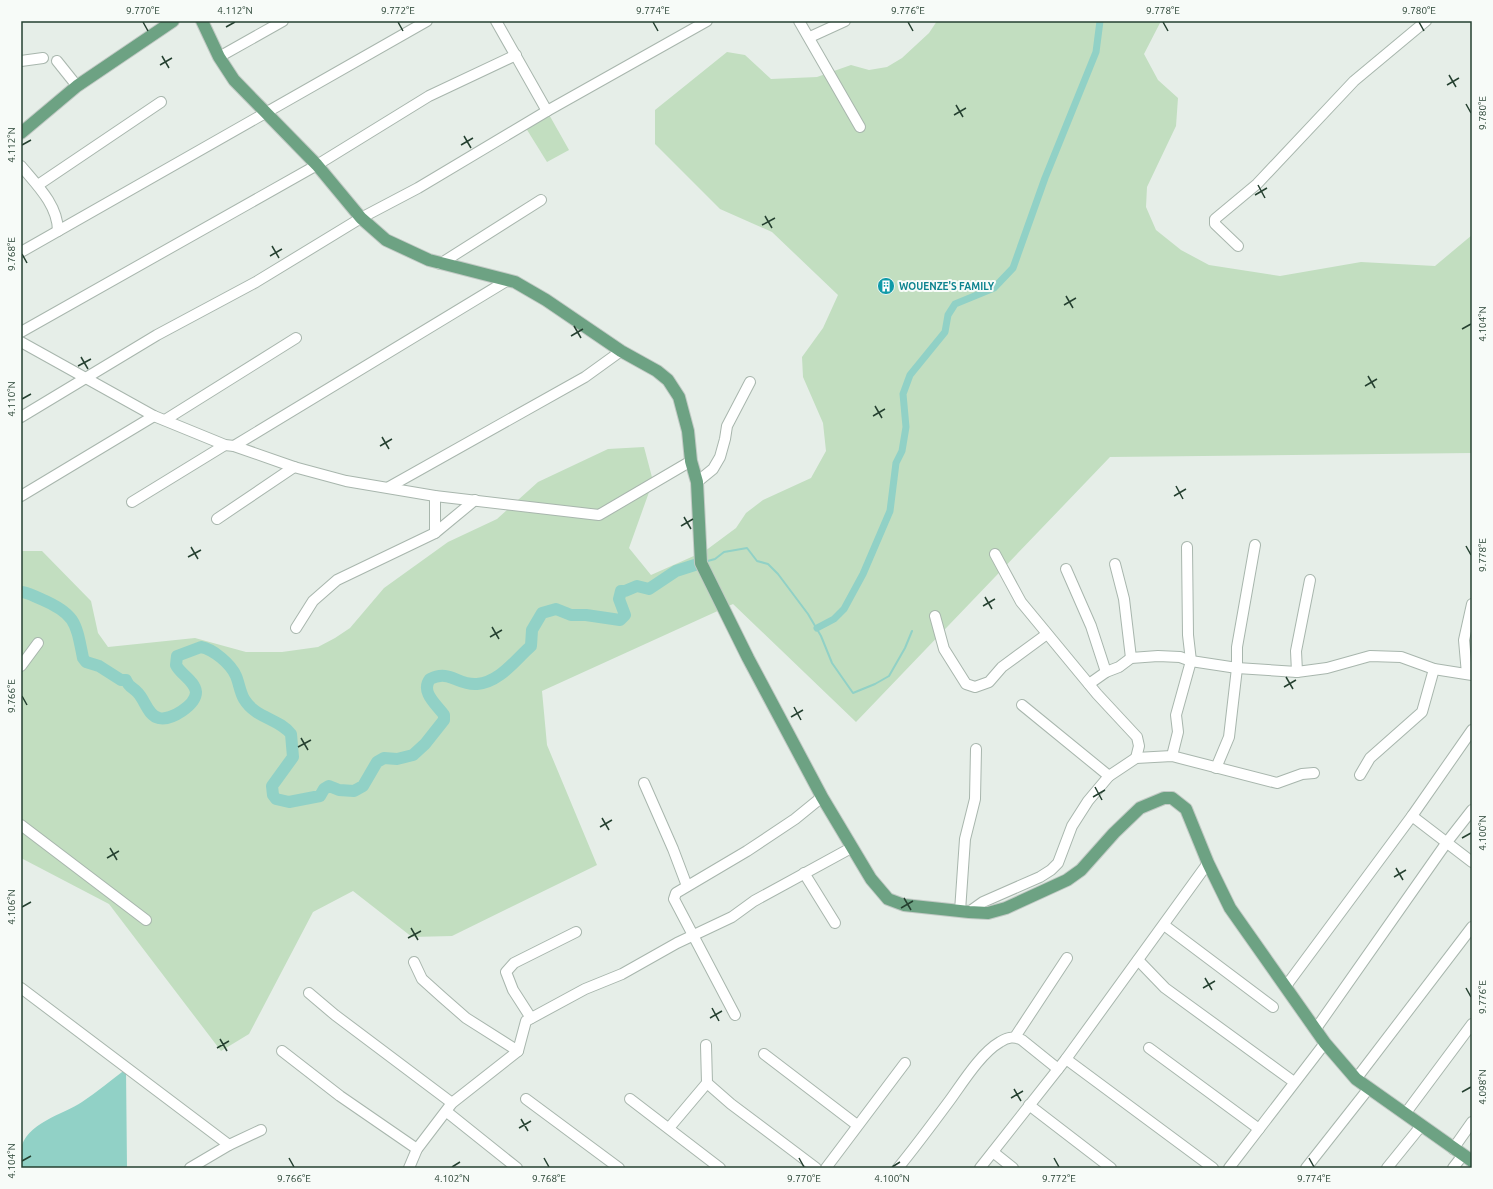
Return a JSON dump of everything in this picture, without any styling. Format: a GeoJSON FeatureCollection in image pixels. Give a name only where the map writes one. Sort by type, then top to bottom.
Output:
{"type":"FeatureCollection","features":[{"type":"Feature","properties":{"kind":"main road"},"geometry":{"type":"LineString","coordinates":[[202,21],[219,57],[234,80],[268,113],[317,165],[361,218],[386,240],[416,255],[440,264],[508,280],[546,300],[621,350],[657,371],[668,380],[679,397],[688,430],[691,461],[697,482],[701,563],[748,658],[822,797],[851,848],[878,889],[888,899],[904,905],[988,913],[1006,908],[1067,880],[1081,870],[1114,833],[1140,808],[1164,798],[1172,798],[1186,809],[1208,863],[1230,908],[1325,1043],[1356,1079],[1462,1155]]}},
{"type":"Feature","properties":{"kind":"main road"},"geometry":{"type":"LineString","coordinates":[[21,133],[77,86],[167,23]]}},
{"type":"Feature","properties":{"kind":"street"},"geometry":{"type":"LineString","coordinates":[[219,57],[283,21]]}},
{"type":"Feature","properties":{"kind":"street"},"geometry":{"type":"LineString","coordinates":[[21,252],[268,113],[427,21]]}},
{"type":"Feature","properties":{"kind":"street"},"geometry":{"type":"LineString","coordinates":[[496,21],[547,111]]}},
{"type":"Feature","properties":{"kind":"street"},"geometry":{"type":"LineString","coordinates":[[21,417],[157,335],[256,282],[361,218],[418,188],[547,111],[707,21]]}},
{"type":"Feature","properties":{"kind":"street"},"geometry":{"type":"LineString","coordinates":[[799,21],[860,127]]}},
{"type":"Feature","properties":{"kind":"street"},"geometry":{"type":"LineString","coordinates":[[810,38],[845,21]]}},
{"type":"Feature","properties":{"kind":"street"},"geometry":{"type":"LineString","coordinates":[[1238,246],[1215,224],[1215,219],[1257,184],[1354,81],[1426,21]]}},
{"type":"Feature","properties":{"kind":"street"},"geometry":{"type":"LineString","coordinates":[[21,332],[317,165],[429,96],[516,55]]}},
{"type":"Feature","properties":{"kind":"street"},"geometry":{"type":"LineString","coordinates":[[21,61],[43,58]]}},
{"type":"Feature","properties":{"kind":"street"},"geometry":{"type":"LineString","coordinates":[[57,61],[77,86]]}},
{"type":"Feature","properties":{"kind":"street"},"geometry":{"type":"LineString","coordinates":[[38,185],[161,102]]}},
{"type":"Feature","properties":{"kind":"street"},"geometry":{"type":"LineString","coordinates":[[21,166],[38,185],[51,205],[58,225],[58,231]]}},
{"type":"Feature","properties":{"kind":"street"},"geometry":{"type":"LineString","coordinates":[[440,264],[540,200]]}},
{"type":"Feature","properties":{"kind":"street"},"geometry":{"type":"LineString","coordinates":[[132,502],[230,446],[508,280]]}},
{"type":"Feature","properties":{"kind":"street"},"geometry":{"type":"LineString","coordinates":[[165,420],[296,338]]}},
{"type":"Feature","properties":{"kind":"street"},"geometry":{"type":"LineString","coordinates":[[21,342],[154,416],[230,446],[294,467],[346,481],[389,487],[435,496],[599,515],[691,461]]}},
{"type":"Feature","properties":{"kind":"street"},"geometry":{"type":"LineString","coordinates":[[389,487],[585,377],[621,350]]}},
{"type":"Feature","properties":{"kind":"street"},"geometry":{"type":"LineString","coordinates":[[697,482],[713,469],[720,457],[727,426],[750,382]]}},
{"type":"Feature","properties":{"kind":"street"},"geometry":{"type":"LineString","coordinates":[[21,496],[154,416]]}},
{"type":"Feature","properties":{"kind":"street"},"geometry":{"type":"LineString","coordinates":[[217,519],[294,467]]}},
{"type":"Feature","properties":{"kind":"street"},"geometry":{"type":"LineString","coordinates":[[435,496],[435,533]]}},
{"type":"Feature","properties":{"kind":"street"},"geometry":{"type":"LineString","coordinates":[[296,628],[313,601],[337,580],[435,533],[476,500]]}},
{"type":"Feature","properties":{"kind":"street"},"geometry":{"type":"LineString","coordinates":[[1216,768],[1229,737],[1237,668],[1238,639],[1255,545]]}},
{"type":"Feature","properties":{"kind":"street"},"geometry":{"type":"LineString","coordinates":[[1172,756],[1178,732],[1176,715],[1191,661],[1188,635],[1188,547]]}},
{"type":"Feature","properties":{"kind":"street"},"geometry":{"type":"LineString","coordinates":[[995,554],[1021,602],[1089,684],[1137,737],[1140,746],[1136,758]]}},
{"type":"Feature","properties":{"kind":"street"},"geometry":{"type":"LineString","coordinates":[[1115,564],[1124,599],[1131,658]]}},
{"type":"Feature","properties":{"kind":"street"},"geometry":{"type":"LineString","coordinates":[[1066,569],[1091,626],[1106,672]]}},
{"type":"Feature","properties":{"kind":"street"},"geometry":{"type":"LineString","coordinates":[[1297,672],[1296,651],[1310,580]]}},
{"type":"Feature","properties":{"kind":"street"},"geometry":{"type":"LineString","coordinates":[[1089,684],[1106,672],[1119,667],[1131,658],[1180,657],[1191,661],[1237,668],[1297,672],[1327,668],[1370,656],[1401,657],[1434,669],[1469,674],[1464,640],[1472,604]]}},
{"type":"Feature","properties":{"kind":"street"},"geometry":{"type":"LineString","coordinates":[[935,616],[944,649],[966,684],[975,687],[989,682],[1002,667],[1047,634]]}},
{"type":"Feature","properties":{"kind":"street"},"geometry":{"type":"LineString","coordinates":[[21,666],[38,643]]}},
{"type":"Feature","properties":{"kind":"street"},"geometry":{"type":"LineString","coordinates":[[1360,775],[1370,758],[1422,712],[1434,669]]}},
{"type":"Feature","properties":{"kind":"street"},"geometry":{"type":"LineString","coordinates":[[1022,705],[1109,776]]}},
{"type":"Feature","properties":{"kind":"street"},"geometry":{"type":"LineString","coordinates":[[1286,986],[1412,816],[1472,730]]}},
{"type":"Feature","properties":{"kind":"street"},"geometry":{"type":"LineString","coordinates":[[976,750],[975,799],[965,839],[965,911],[1040,877],[1058,863],[1072,826],[1088,801],[1109,776],[1136,758],[1172,756],[1277,783],[1302,774],[1314,773]]}},
{"type":"Feature","properties":{"kind":"street"},"geometry":{"type":"LineString","coordinates":[[644,783],[673,849],[687,886]]}},
{"type":"Feature","properties":{"kind":"street"},"geometry":{"type":"LineString","coordinates":[[735,1015],[674,899],[676,893],[759,843],[795,819],[822,797]]}},
{"type":"Feature","properties":{"kind":"street"},"geometry":{"type":"LineString","coordinates":[[1315,1030],[1447,842],[1472,810]]}},
{"type":"Feature","properties":{"kind":"street"},"geometry":{"type":"LineString","coordinates":[[1412,816],[1472,862]]}},
{"type":"Feature","properties":{"kind":"street"},"geometry":{"type":"LineString","coordinates":[[21,825],[146,920]]}},
{"type":"Feature","properties":{"kind":"street"},"geometry":{"type":"LineString","coordinates":[[409,1168],[417,1149],[449,1108],[518,1051],[522,1043],[526,1021],[585,989],[622,974],[677,943],[732,918],[754,901],[851,848]]}},
{"type":"Feature","properties":{"kind":"street"},"geometry":{"type":"LineString","coordinates":[[980,1168],[1066,1059],[1208,863]]}},
{"type":"Feature","properties":{"kind":"street"},"geometry":{"type":"LineString","coordinates":[[804,873],[835,923]]}},
{"type":"Feature","properties":{"kind":"street"},"geometry":{"type":"LineString","coordinates":[[1164,925],[1273,1007]]}},
{"type":"Feature","properties":{"kind":"street"},"geometry":{"type":"LineString","coordinates":[[1356,1079],[1472,927]]}},
{"type":"Feature","properties":{"kind":"street"},"geometry":{"type":"LineString","coordinates":[[531,1018],[513,990],[506,972],[514,963],[576,932]]}},
{"type":"Feature","properties":{"kind":"street"},"geometry":{"type":"LineString","coordinates":[[1016,1037],[1067,958]]}},
{"type":"Feature","properties":{"kind":"street"},"geometry":{"type":"LineString","coordinates":[[1138,960],[1165,988],[1294,1082]]}},
{"type":"Feature","properties":{"kind":"street"},"geometry":{"type":"LineString","coordinates":[[414,962],[422,979],[466,1018],[518,1051]]}},
{"type":"Feature","properties":{"kind":"street"},"geometry":{"type":"LineString","coordinates":[[21,988],[229,1145]]}},
{"type":"Feature","properties":{"kind":"street"},"geometry":{"type":"LineString","coordinates":[[309,993],[449,1108],[517,1168]]}},
{"type":"Feature","properties":{"kind":"street"},"geometry":{"type":"LineString","coordinates":[[1405,1114],[1472,1024]]}},
{"type":"Feature","properties":{"kind":"street"},"geometry":{"type":"LineString","coordinates":[[898,1168],[989,1050],[1008,1038],[1016,1037],[1022,1040],[1058,1069]]}},
{"type":"Feature","properties":{"kind":"street"},"geometry":{"type":"LineString","coordinates":[[1229,1168],[1325,1043]]}},
{"type":"Feature","properties":{"kind":"street"},"geometry":{"type":"LineString","coordinates":[[669,1128],[707,1083],[706,1045]]}},
{"type":"Feature","properties":{"kind":"street"},"geometry":{"type":"LineString","coordinates":[[1149,1048],[1259,1129]]}},
{"type":"Feature","properties":{"kind":"street"},"geometry":{"type":"LineString","coordinates":[[282,1051],[340,1096],[417,1149]]}},
{"type":"Feature","properties":{"kind":"street"},"geometry":{"type":"LineString","coordinates":[[764,1054],[857,1125]]}},
{"type":"Feature","properties":{"kind":"street"},"geometry":{"type":"LineString","coordinates":[[1066,1059],[1214,1168]]}},
{"type":"Feature","properties":{"kind":"street"},"geometry":{"type":"LineString","coordinates":[[826,1168],[905,1063]]}},
{"type":"Feature","properties":{"kind":"street"},"geometry":{"type":"LineString","coordinates":[[707,1083],[731,1104],[816,1168]]}},
{"type":"Feature","properties":{"kind":"street"},"geometry":{"type":"LineString","coordinates":[[1306,1168],[1368,1088]]}},
{"type":"Feature","properties":{"kind":"street"},"geometry":{"type":"LineString","coordinates":[[526,1099],[619,1168]]}},
{"type":"Feature","properties":{"kind":"street"},"geometry":{"type":"LineString","coordinates":[[630,1099],[720,1168]]}},
{"type":"Feature","properties":{"kind":"street"},"geometry":{"type":"LineString","coordinates":[[1029,1106],[1111,1168]]}},
{"type":"Feature","properties":{"kind":"street"},"geometry":{"type":"LineString","coordinates":[[1453,1168],[1462,1155],[1472,1122]]}},
{"type":"Feature","properties":{"kind":"street"},"geometry":{"type":"LineString","coordinates":[[1387,1168],[1421,1126]]}},
{"type":"Feature","properties":{"kind":"street"},"geometry":{"type":"LineString","coordinates":[[190,1168],[229,1145],[261,1130]]}},
{"type":"Feature","properties":{"kind":"street"},"geometry":{"type":"LineString","coordinates":[[993,1152],[1013,1168]]}},
{"type":"Feature","properties":{"kind":"green space"},"geometry":{"type":"Polygon","coordinates":[[[937,21],[1161,21],[1144,54],[1158,80],[1178,98],[1176,126],[1147,187],[1146,207],[1156,230],[1181,250],[1209,265],[1280,276],[1361,262],[1435,266],[1472,235],[1472,453],[1110,457],[856,722],[733,604],[542,691],[547,745],[597,865],[452,936],[412,937],[353,891],[313,912],[249,1034],[221,1051],[109,904],[21,858],[21,551],[42,551],[91,601],[98,633],[108,647],[195,638],[246,652],[282,652],[318,647],[350,628],[384,588],[448,542],[497,519],[538,482],[608,449],[644,447],[653,481],[629,548],[651,575],[705,551],[736,528],[746,513],[763,500],[811,478],[826,451],[823,423],[803,377],[802,357],[823,328],[838,295],[772,232],[720,209],[655,144],[655,110],[727,52],[745,55],[771,79],[817,77],[851,65],[869,70],[887,67],[902,58],[929,33],[937,21]]]}},
{"type":"Feature","properties":{"kind":"green space"},"geometry":{"type":"Polygon","coordinates":[[[547,111],[569,150],[547,162],[524,125],[547,111]]]}},
{"type":"Feature","properties":{"kind":"water"},"geometry":{"type":"Polygon","coordinates":[[[126,1069],[127,1168],[21,1168],[21,1150],[29,1133],[46,1121],[82,1102],[126,1069]]]}},
{"type":"Feature","properties":{"kind":"waterway"},"geometry":{"type":"LineString","coordinates":[[817,628],[834,619],[844,609],[863,574],[890,511],[896,463],[902,451],[906,427],[903,394],[910,375],[945,332],[948,315],[955,304],[994,288],[1013,268],[1045,178],[1096,52],[1100,21]]}},
{"type":"Feature","properties":{"kind":"waterway"},"geometry":{"type":"LineString","coordinates":[[704,562],[715,559],[724,552],[747,548],[757,561],[768,564],[778,574],[808,614],[821,636],[832,663],[853,693],[875,684],[889,676],[905,648],[912,631]]}},
{"type":"Feature","properties":{"kind":"waterway"},"geometry":{"type":"LineString","coordinates":[[21,592],[53,604],[68,615],[76,628],[83,658],[86,662],[99,666],[121,680],[126,680],[128,685],[136,691],[155,717],[164,718],[176,715],[187,707],[195,697],[196,692],[193,684],[176,665],[177,656],[201,647],[206,648],[216,654],[234,671],[244,699],[249,706],[261,715],[280,725],[291,734],[293,757],[272,786],[273,795],[276,799],[289,802],[320,796],[324,789],[329,786],[339,790],[354,791],[363,786],[377,762],[384,758],[397,759],[413,755],[425,744],[444,720],[444,715],[428,693],[427,684],[430,679],[437,676],[443,676],[464,683],[477,684],[500,675],[531,646],[532,630],[542,613],[556,609],[571,615],[586,615],[620,620],[625,615],[619,599],[621,591],[637,586],[649,589],[676,571],[701,563]]}},
{"type":"Feature","properties":{"kind":"place","name":"WOUENZE'S FAMILY"},"geometry":{"type":"Point","coordinates":[886,286]}}]}
